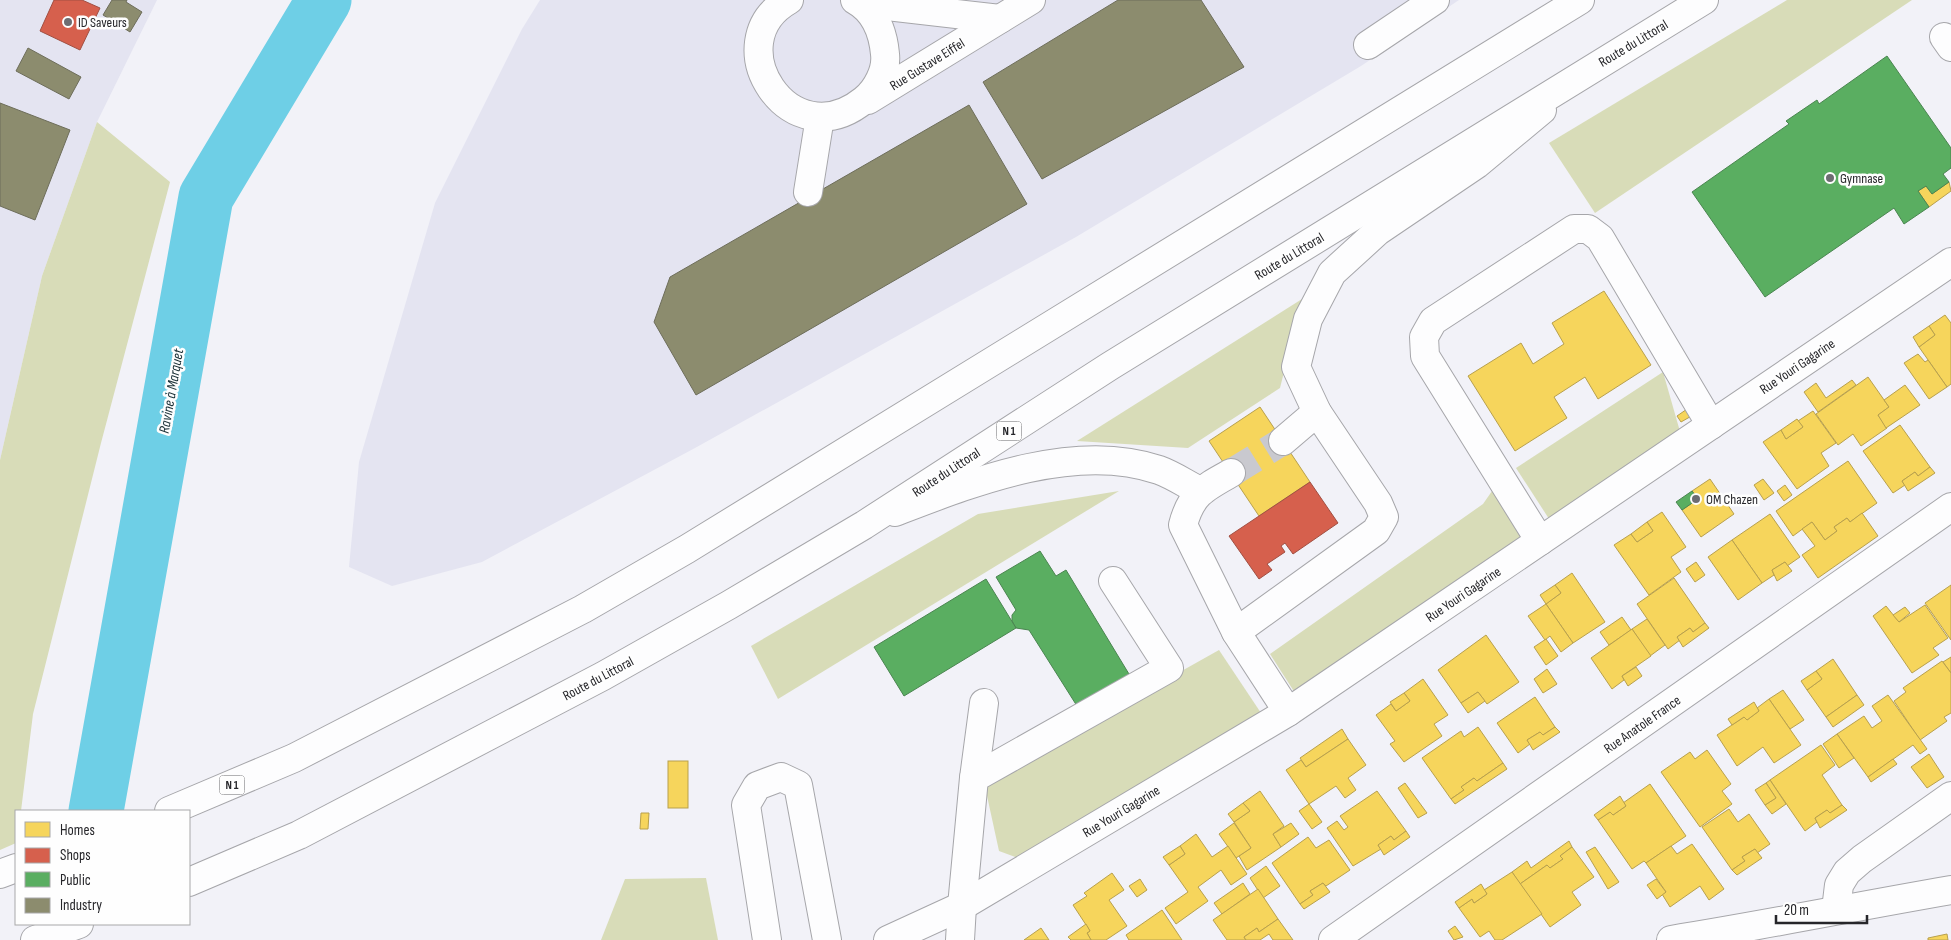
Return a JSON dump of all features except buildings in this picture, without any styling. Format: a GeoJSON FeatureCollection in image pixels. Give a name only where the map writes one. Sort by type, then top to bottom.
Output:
{"type":"FeatureCollection","features":[{"type":"Feature","properties":{"kind":"main road","name":"Rue Gustave Eiffel"},"geometry":{"type":"LineString","coordinates":[[789,0],[780,5],[767,22],[760,42],[759,64],[767,84],[781,101],[800,112],[820,117],[838,115],[854,109],[1031,0]]}},
{"type":"Feature","properties":{"kind":"main road"},"geometry":{"type":"LineString","coordinates":[[1368,45],[1434,0]]}},
{"type":"Feature","properties":{"kind":"main road","name":"N 1"},"geometry":{"type":"LineString","coordinates":[[171,810],[294,758],[583,609],[688,549],[1580,0]]}},
{"type":"Feature","properties":{"kind":"main road","name":"Route du Littoral"},"geometry":{"type":"LineString","coordinates":[[190,882],[299,835],[604,676],[864,525],[1110,366],[1704,0]]}},
{"type":"Feature","properties":{"kind":"main road","name":"Rue Gustave Eiffel"},"geometry":{"type":"LineString","coordinates":[[854,109],[870,96],[881,78],[886,58],[884,37],[875,18],[858,2]]}},
{"type":"Feature","properties":{"kind":"main road","name":"Rue Gustave Eiffel"},"geometry":{"type":"LineString","coordinates":[[858,2],[1000,18]]}},
{"type":"Feature","properties":{"kind":"main road"},"geometry":{"type":"LineString","coordinates":[[1236,632],[1376,531],[1384,518],[1378,503],[1317,412],[1296,367],[1308,319],[1332,273],[1378,231],[1477,164],[1592,68]]}},
{"type":"Feature","properties":{"kind":"main road"},"geometry":{"type":"LineString","coordinates":[[808,192],[820,117]]}},
{"type":"Feature","properties":{"kind":"main road"},"geometry":{"type":"LineString","coordinates":[[1540,541],[1425,356],[1424,337],[1433,321],[1574,229],[1588,230],[1600,238],[1711,425]]}},
{"type":"Feature","properties":{"kind":"main road","name":"Rue Youri Gagarine"},"geometry":{"type":"LineString","coordinates":[[888,940],[962,906],[1288,712],[1951,262]]}},
{"type":"Feature","properties":{"kind":"main road"},"geometry":{"type":"LineString","coordinates":[[1283,442],[1317,412]]}},
{"type":"Feature","properties":{"kind":"main road"},"geometry":{"type":"LineString","coordinates":[[864,525],[943,494],[1021,468],[1069,462],[1120,462],[1159,470],[1200,491]]}},
{"type":"Feature","properties":{"kind":"main road"},"geometry":{"type":"LineString","coordinates":[[1230,473],[1200,491],[1188,508],[1183,525],[1236,632],[1288,712]]}},
{"type":"Feature","properties":{"kind":"main road","name":"Rue Anatole France"},"geometry":{"type":"LineString","coordinates":[[1345,935],[1951,507]]}},
{"type":"Feature","properties":{"kind":"main road"},"geometry":{"type":"LineString","coordinates":[[974,778],[1169,668],[1113,581]]}},
{"type":"Feature","properties":{"kind":"main road"},"geometry":{"type":"LineString","coordinates":[[960,940],[974,778],[984,704]]}},
{"type":"Feature","properties":{"kind":"main road"},"geometry":{"type":"LineString","coordinates":[[768,940],[746,805],[756,786],[781,777],[798,785],[827,940]]}},
{"type":"Feature","properties":{"kind":"main road"},"geometry":{"type":"LineString","coordinates":[[1836,910],[1839,885],[1847,872],[1862,859],[1951,796]]}},
{"type":"Feature","properties":{"kind":"main road"},"geometry":{"type":"LineString","coordinates":[[0,874],[15,868]]}},
{"type":"Feature","properties":{"kind":"main road"},"geometry":{"type":"LineString","coordinates":[[1671,940],[1760,926],[1836,910],[1951,890]]}},
{"type":"Feature","properties":{"kind":"main road"},"geometry":{"type":"LineString","coordinates":[[35,940],[76,925]]}},
{"type":"Feature","properties":{"kind":"shaded area"},"geometry":{"type":"Polygon","coordinates":[[[0,0],[157,0],[97,122],[42,276],[0,460],[0,0]]]}},
{"type":"Feature","properties":{"kind":"shaded area"},"geometry":{"type":"Polygon","coordinates":[[[540,0],[1459,0],[1361,66],[1076,237],[695,448],[482,562],[392,586],[349,567],[359,462],[435,203],[522,29],[540,0]]]}},
{"type":"Feature","properties":{"kind":"green space"},"geometry":{"type":"Polygon","coordinates":[[[1787,0],[1912,0],[1595,213],[1549,143],[1787,0]]]}},
{"type":"Feature","properties":{"kind":"green space"},"geometry":{"type":"Polygon","coordinates":[[[97,122],[170,182],[101,443],[33,714],[21,810],[15,810],[15,843],[0,850],[0,460],[42,276],[97,122]]]}},
{"type":"Feature","properties":{"kind":"green space"},"geometry":{"type":"Polygon","coordinates":[[[1302,299],[1280,388],[1188,448],[1077,441],[1302,299]]]}},
{"type":"Feature","properties":{"kind":"green space"},"geometry":{"type":"Polygon","coordinates":[[[1663,372],[1681,435],[1553,525],[1516,468],[1663,372]]]}},
{"type":"Feature","properties":{"kind":"green space"},"geometry":{"type":"Polygon","coordinates":[[[1499,481],[1533,539],[1295,693],[1270,654],[1483,504],[1499,481]]]}},
{"type":"Feature","properties":{"kind":"green space"},"geometry":{"type":"Polygon","coordinates":[[[1119,491],[778,699],[751,646],[978,514],[1119,491]]]}},
{"type":"Feature","properties":{"kind":"green space"},"geometry":{"type":"Polygon","coordinates":[[[1219,650],[1261,713],[1021,859],[999,851],[984,782],[1219,650]]]}},
{"type":"Feature","properties":{"kind":"green space"},"geometry":{"type":"Polygon","coordinates":[[[706,878],[718,940],[601,940],[625,879],[706,878]]]}},
{"type":"Feature","properties":{"kind":"waterway","name":"Ravine à Marquet"},"geometry":{"type":"LineString","coordinates":[[96,810],[206,197],[324,0]]}},
{"type":"Feature","properties":{"kind":"tunnel"},"geometry":{"type":"LineString","coordinates":[[1231,473],[1283,441]]}},
{"type":"Feature","properties":{"kind":"place","name":"ID Saveurs"},"geometry":{"type":"Point","coordinates":[68,22]}},
{"type":"Feature","properties":{"kind":"place","name":"Gymnase"},"geometry":{"type":"Point","coordinates":[1830,178]}},
{"type":"Feature","properties":{"kind":"place","name":"OM Chazen"},"geometry":{"type":"Point","coordinates":[1696,499]}}]}
